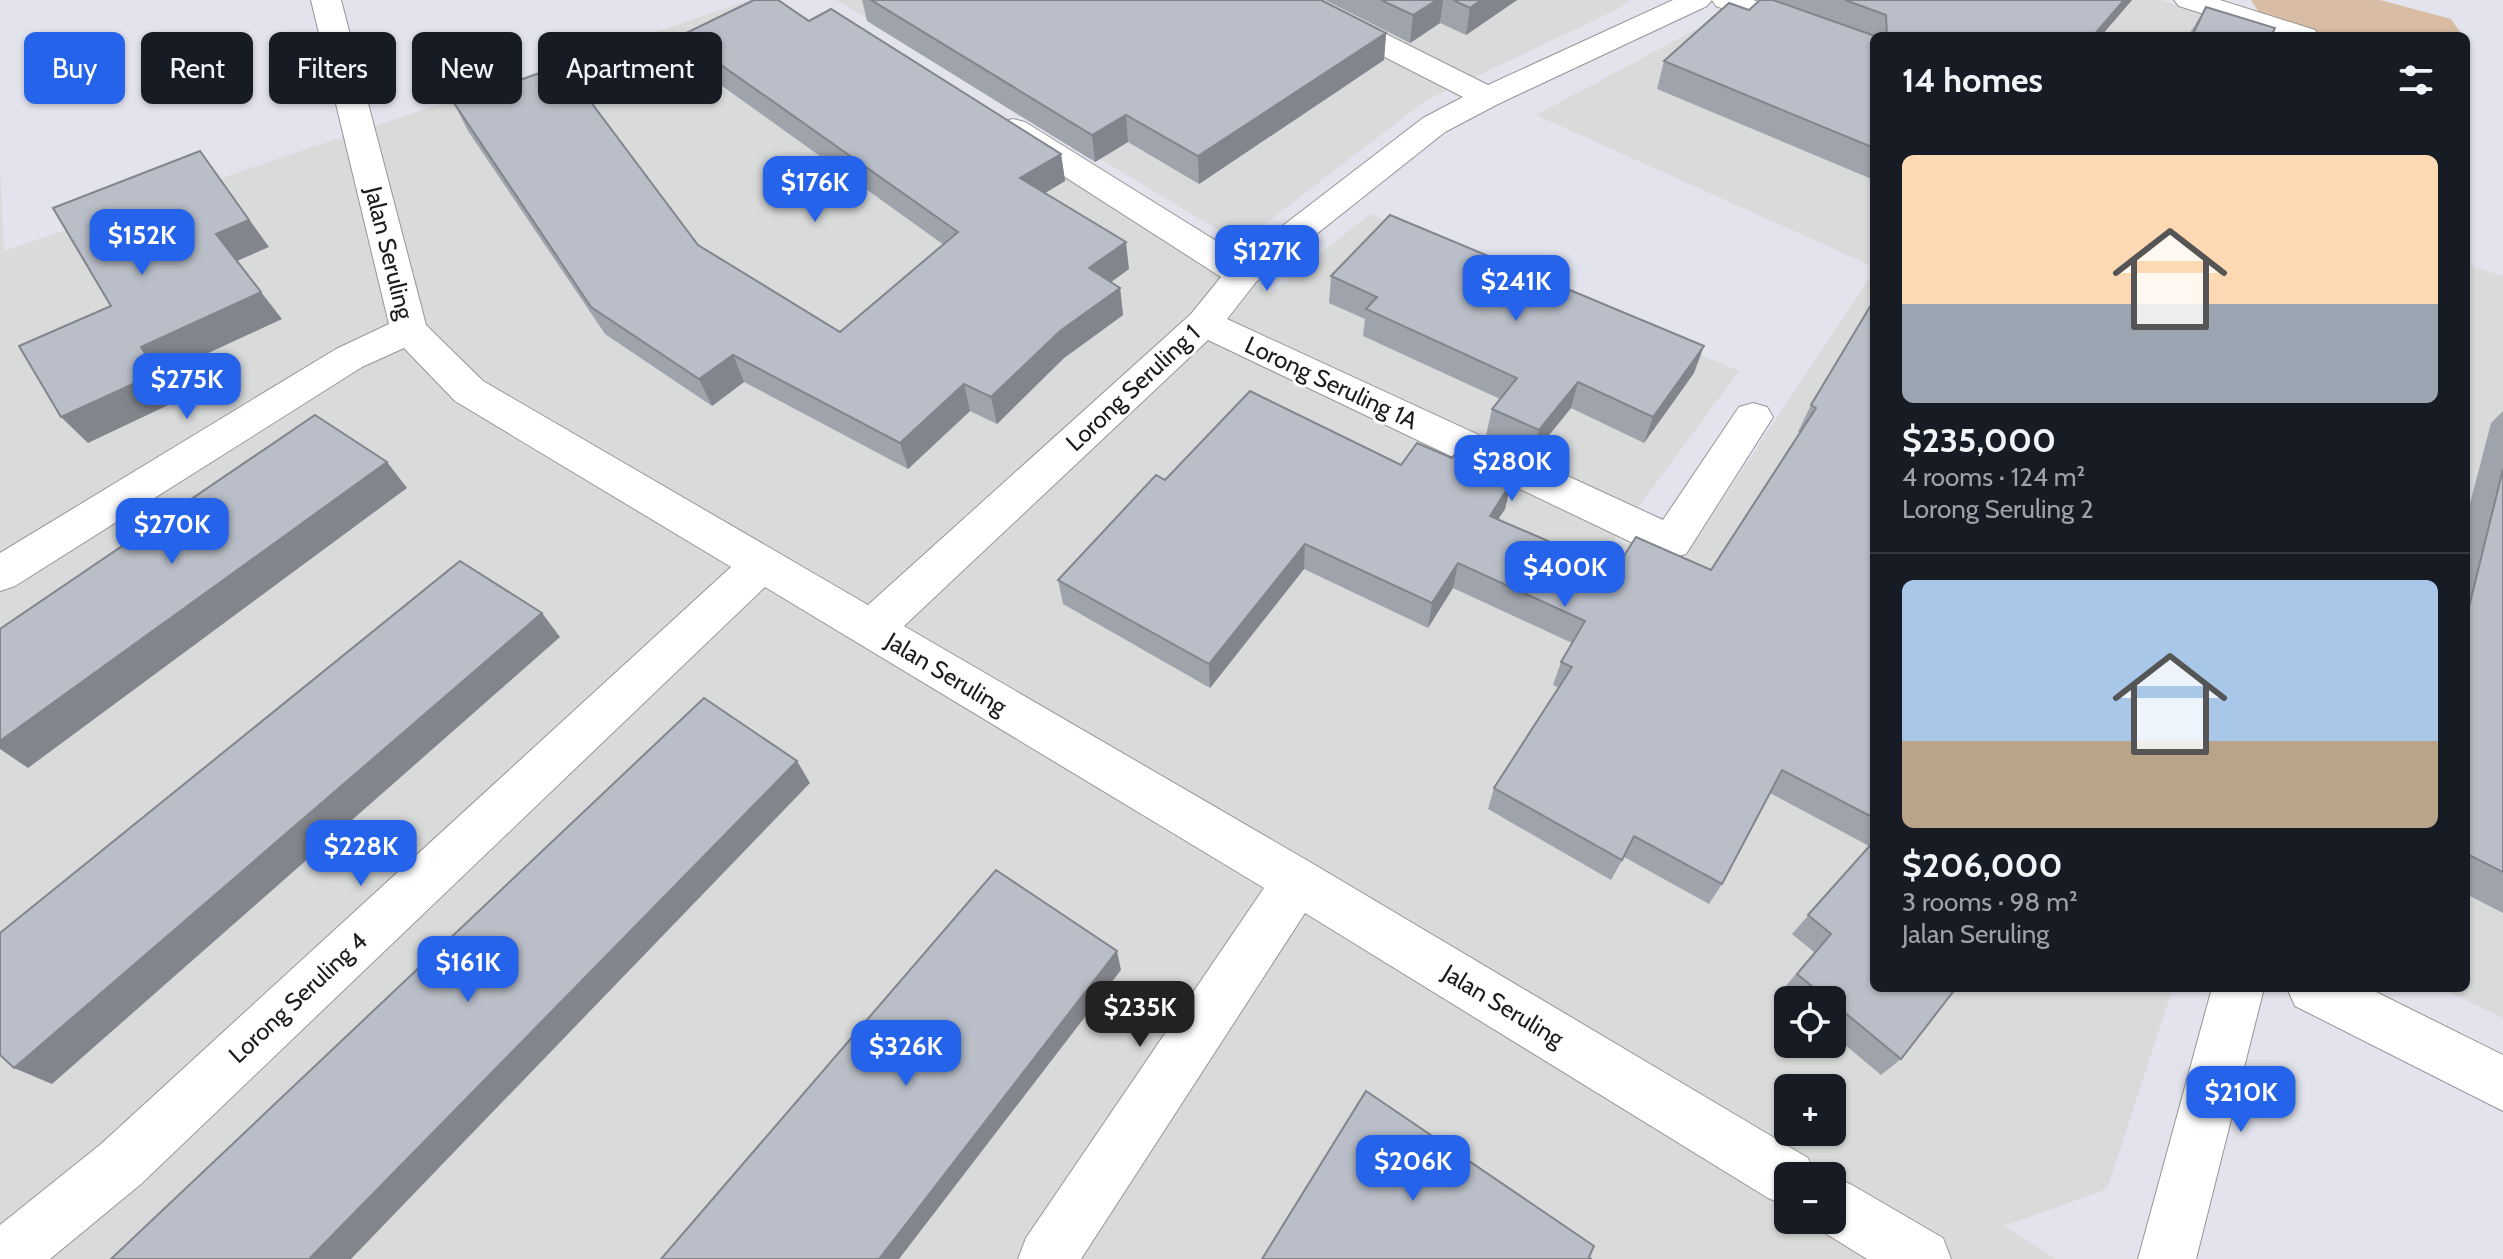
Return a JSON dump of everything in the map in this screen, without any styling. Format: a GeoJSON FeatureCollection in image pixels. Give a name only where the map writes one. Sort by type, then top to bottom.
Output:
{"type":"FeatureCollection","features":[{"type":"Feature","properties":{"kind":"street","name":"Jalan Seruling"},"geometry":{"type":"LineString","coordinates":[[326,0],[409,330],[469,391],[760,566],[1297,881],[1774,1170]]}},
{"type":"Feature","properties":{"kind":"street"},"geometry":{"type":"LineString","coordinates":[[1295,0],[1487,97]]}},
{"type":"Feature","properties":{"kind":"street","name":"Lorong Seruling 1"},"geometry":{"type":"LineString","coordinates":[[871,629],[1204,323],[1243,274],[1434,125],[1487,97],[1697,0]]}},
{"type":"Feature","properties":{"kind":"street"},"geometry":{"type":"LineString","coordinates":[[1726,0],[1870,54]]}},
{"type":"Feature","properties":{"kind":"street"},"geometry":{"type":"LineString","coordinates":[[2189,0],[2291,32]]}},
{"type":"Feature","properties":{"kind":"street"},"geometry":{"type":"LineString","coordinates":[[989,114],[1243,274]]}},
{"type":"Feature","properties":{"kind":"street","name":"Lorong Seruling 1A"},"geometry":{"type":"LineString","coordinates":[[1204,323],[1671,542],[1753,417]]}},
{"type":"Feature","properties":{"kind":"street"},"geometry":{"type":"LineString","coordinates":[[0,574],[349,358],[409,330]]}},
{"type":"Feature","properties":{"kind":"street","name":"Lorong Seruling 4"},"geometry":{"type":"LineString","coordinates":[[4,1259],[133,1154],[760,566]]}},
{"type":"Feature","properties":{"kind":"street"},"geometry":{"type":"LineString","coordinates":[[1047,1259],[1297,881]]}},
{"type":"Feature","properties":{"kind":"street"},"geometry":{"type":"LineString","coordinates":[[2167,1259],[2237,992]]}},
{"type":"Feature","properties":{"kind":"street"},"geometry":{"type":"LineString","coordinates":[[2321,992],[2503,1084]]}},
{"type":"Feature","properties":{"kind":"street"},"geometry":{"type":"LineString","coordinates":[[1846,1213],[1922,1259]]}},
{"type":"Feature","properties":{"kind":"shaded area"},"geometry":{"type":"Polygon","coordinates":[[[750,0],[756,0],[1271,293],[1370,214],[1739,371],[1613,541],[1684,558],[1870,277],[1870,992],[2172,992],[2107,1189],[2004,1226],[2056,1259],[0,1259],[0,170],[4,251],[441,104],[522,104],[522,77],[538,71],[538,104],[722,104],[722,32],[655,32],[750,0]]]}},
{"type":"Feature","properties":{"kind":"shaded area"},"geometry":{"type":"Polygon","coordinates":[[[836,0],[1630,0],[1618,9],[1425,101],[1240,243],[836,0]]]}},
{"type":"Feature","properties":{"kind":"shaded area"},"geometry":{"type":"Polygon","coordinates":[[[1737,0],[2161,0],[2260,32],[1870,32],[1870,265],[1536,115],[1721,16],[1737,0]]]}},
{"type":"Feature","properties":{"kind":"shaded area"},"geometry":{"type":"Polygon","coordinates":[[[2470,265],[2503,276],[2503,1018],[2448,992],[2470,992],[2470,265]]]}},
{"type":"Feature","properties":{"kind":"building"},"geometry":{"type":"Polygon","coordinates":[[[754,0],[778,0],[809,21],[831,9],[1061,154],[1020,178],[1126,242],[1089,268],[1120,288],[1060,331],[991,397],[964,384],[900,443],[733,355],[699,379],[591,307],[455,104],[522,104],[522,79],[538,74],[538,104],[592,104],[698,245],[840,332],[958,232],[722,66],[722,32],[688,32],[754,0]]]}},
{"type":"Feature","properties":{"kind":"building"},"geometry":{"type":"Polygon","coordinates":[[[871,0],[1321,0],[1386,33],[1198,156],[1126,115],[1092,135],[871,0]]]}},
{"type":"Feature","properties":{"kind":"building"},"geometry":{"type":"Polygon","coordinates":[[[1381,0],[1437,0],[1413,15],[1381,0]]]}},
{"type":"Feature","properties":{"kind":"building"},"geometry":{"type":"Polygon","coordinates":[[[1453,0],[1481,0],[1470,8],[1453,0]]]}},
{"type":"Feature","properties":{"kind":"building"},"geometry":{"type":"Polygon","coordinates":[[[1760,0],[1773,0],[1870,34],[1870,146],[1664,61],[1729,3],[1749,10],[1760,0]]]}},
{"type":"Feature","properties":{"kind":"building"},"geometry":{"type":"Polygon","coordinates":[[[1845,0],[2124,0],[2096,32],[1887,32],[1886,15],[1845,0]]]}},
{"type":"Feature","properties":{"kind":"building"},"geometry":{"type":"Polygon","coordinates":[[[2206,7],[2275,28],[2273,32],[2194,32],[2206,7]]]}},
{"type":"Feature","properties":{"kind":"building"},"geometry":{"type":"Polygon","coordinates":[[[200,151],[249,220],[216,234],[261,292],[141,347],[157,373],[61,417],[19,346],[111,306],[53,208],[200,151]]]}},
{"type":"Feature","properties":{"kind":"building"},"geometry":{"type":"Polygon","coordinates":[[[1390,215],[1704,346],[1653,417],[1578,382],[1539,430],[1492,409],[1517,378],[1366,309],[1377,297],[1331,276],[1390,215]]]}},
{"type":"Feature","properties":{"kind":"building"},"geometry":{"type":"Polygon","coordinates":[[[1870,307],[1870,816],[1782,770],[1722,884],[1634,836],[1622,860],[1494,788],[1572,667],[1561,662],[1585,621],[1458,563],[1432,603],[1305,544],[1209,664],[1058,580],[1156,475],[1165,480],[1250,391],[1401,465],[1417,443],[1452,458],[1467,439],[1514,461],[1499,479],[1511,483],[1490,516],[1615,570],[1636,537],[1711,570],[1816,408],[1811,405],[1870,307]]]}},
{"type":"Feature","properties":{"kind":"building"},"geometry":{"type":"Polygon","coordinates":[[[315,415],[387,462],[0,741],[0,629],[315,415]]]}},
{"type":"Feature","properties":{"kind":"building"},"geometry":{"type":"Polygon","coordinates":[[[2503,469],[2503,872],[2470,856],[2470,603],[2503,469]]]}},
{"type":"Feature","properties":{"kind":"building"},"geometry":{"type":"Polygon","coordinates":[[[460,561],[542,613],[14,1068],[0,1055],[0,933],[460,561]]]}},
{"type":"Feature","properties":{"kind":"building"},"geometry":{"type":"Polygon","coordinates":[[[704,698],[797,761],[309,1259],[111,1259],[704,698]]]}},
{"type":"Feature","properties":{"kind":"building"},"geometry":{"type":"Polygon","coordinates":[[[1870,845],[1870,992],[1953,992],[1901,1059],[1846,1014],[1846,986],[1812,986],[1797,974],[1831,934],[1808,915],[1870,845]]]}},
{"type":"Feature","properties":{"kind":"building"},"geometry":{"type":"Polygon","coordinates":[[[996,870],[1117,951],[879,1259],[661,1259],[996,870]]]}},
{"type":"Feature","properties":{"kind":"building"},"geometry":{"type":"Polygon","coordinates":[[[1366,1091],[1594,1246],[1591,1259],[1262,1259],[1366,1091]]]}},
{"type":"Feature","properties":{"kind":"waterway"},"geometry":{"type":"LineString","coordinates":[[2290,0],[2408,32]]}}]}
